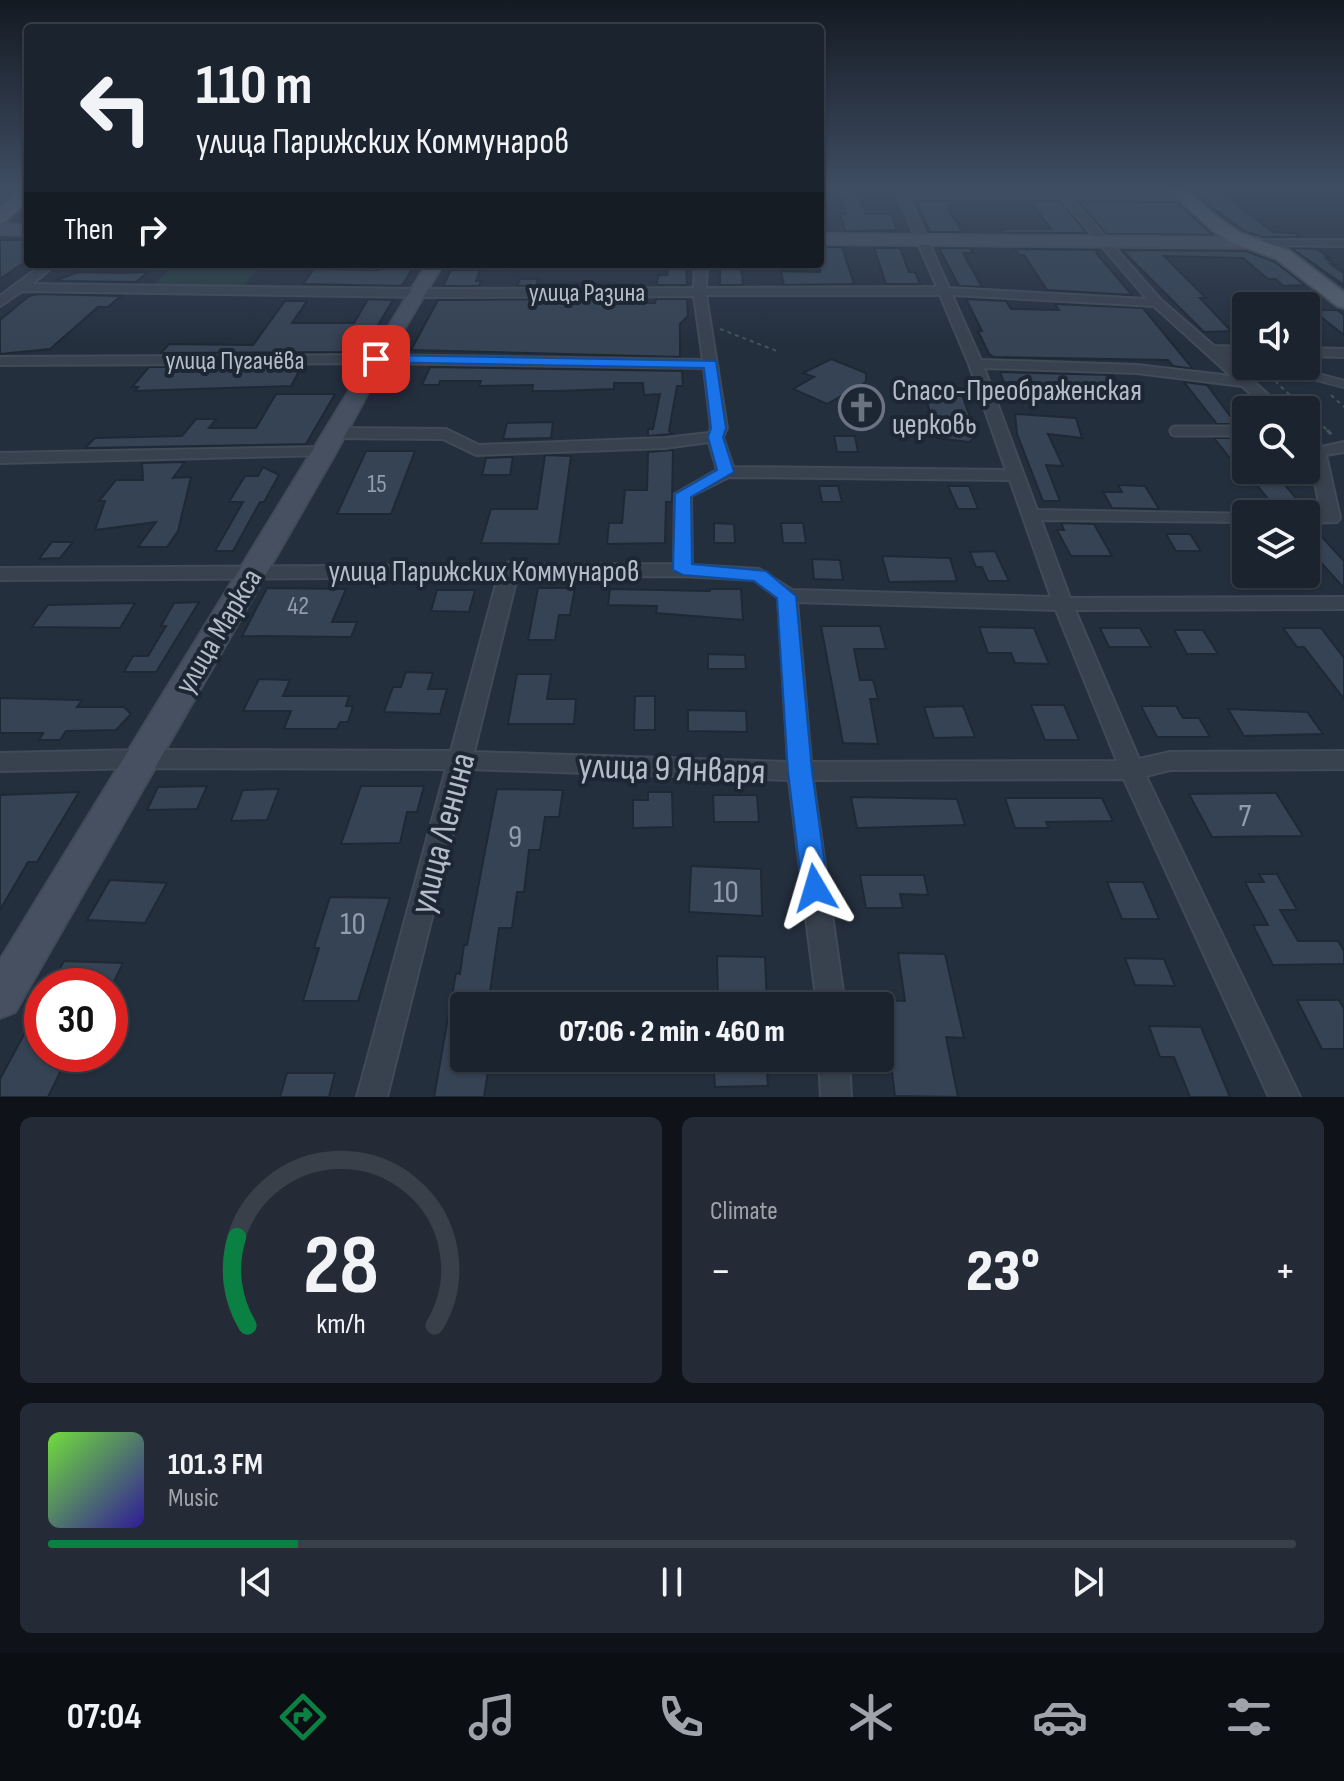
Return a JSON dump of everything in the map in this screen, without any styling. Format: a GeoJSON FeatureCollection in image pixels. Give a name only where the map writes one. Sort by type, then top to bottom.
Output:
{"type":"FeatureCollection","features":[{"type":"Feature","properties":{"kind":"main road"},"geometry":{"type":"LineString","coordinates":[[1250,240],[1283,255],[1344,302]]}},
{"type":"Feature","properties":{"kind":"street"},"geometry":{"type":"LineString","coordinates":[[922,240],[976,364],[1063,604],[1132,770],[1285,1097]]}},
{"type":"Feature","properties":{"kind":"street"},"geometry":{"type":"LineString","coordinates":[[939,240],[1344,243]]}},
{"type":"Feature","properties":{"kind":"street"},"geometry":{"type":"LineString","coordinates":[[1101,242],[1157,303],[1264,396]]}},
{"type":"Feature","properties":{"kind":"street"},"geometry":{"type":"LineString","coordinates":[[0,302],[44,268]]}},
{"type":"Feature","properties":{"kind":"street","name":"улица Маркса"},"geometry":{"type":"LineString","coordinates":[[0,998],[433,268]]}},
{"type":"Feature","properties":{"kind":"street"},"geometry":{"type":"LineString","coordinates":[[701,268],[700,292],[719,428],[715,437],[726,472]]}},
{"type":"Feature","properties":{"kind":"street","name":"улица Разина"},"geometry":{"type":"LineString","coordinates":[[18,287],[418,293],[942,291],[1157,303]]}},
{"type":"Feature","properties":{"kind":"street"},"geometry":{"type":"LineString","coordinates":[[1213,350],[1232,351]]}},
{"type":"Feature","properties":{"kind":"street"},"geometry":{"type":"LineString","coordinates":[[1320,352],[1344,353]]}},
{"type":"Feature","properties":{"kind":"street","name":"улица Пугачёва"},"geometry":{"type":"LineString","coordinates":[[0,361],[376,359],[711,364]]}},
{"type":"Feature","properties":{"kind":"street"},"geometry":{"type":"LineString","coordinates":[[976,364],[1137,369],[1249,382]]}},
{"type":"Feature","properties":{"kind":"street"},"geometry":{"type":"LineString","coordinates":[[0,458],[446,434],[476,450],[665,443],[715,437]]}},
{"type":"Feature","properties":{"kind":"street"},"geometry":{"type":"LineString","coordinates":[[683,570],[683,494],[726,472],[1015,475]]}},
{"type":"Feature","properties":{"kind":"street"},"geometry":{"type":"LineString","coordinates":[[1320,478],[1331,518],[1320,518]]}},
{"type":"Feature","properties":{"kind":"street"},"geometry":{"type":"LineString","coordinates":[[1030,515],[1232,517]]}},
{"type":"Feature","properties":{"kind":"street","name":"улица Парижских Коммунаров"},"geometry":{"type":"LineString","coordinates":[[0,574],[510,568],[683,570],[759,575],[787,596]]}},
{"type":"Feature","properties":{"kind":"street","name":"улица Ленина"},"geometry":{"type":"LineString","coordinates":[[372,1097],[510,568]]}},
{"type":"Feature","properties":{"kind":"street"},"geometry":{"type":"LineString","coordinates":[[829,992],[800,771],[787,596],[1063,604],[1343,604]]}},
{"type":"Feature","properties":{"kind":"street","name":"улица 9 Января"},"geometry":{"type":"LineString","coordinates":[[0,762],[461,760],[800,771],[1132,770],[1170,761],[1344,760]]}},
{"type":"Feature","properties":{"kind":"street"},"geometry":{"type":"LineString","coordinates":[[835,1072],[836,1097]]}},
{"type":"Feature","properties":{"kind":"lane"},"geometry":{"type":"LineString","coordinates":[[1213,350],[1232,355]]}},
{"type":"Feature","properties":{"kind":"lane"},"geometry":{"type":"LineString","coordinates":[[1320,378],[1344,384]]}},
{"type":"Feature","properties":{"kind":"lane"},"geometry":{"type":"LineString","coordinates":[[1175,431],[1232,431]]}},
{"type":"Feature","properties":{"kind":"path"},"geometry":{"type":"LineString","coordinates":[[717,327],[777,351]]}},
{"type":"Feature","properties":{"kind":"path"},"geometry":{"type":"LineString","coordinates":[[749,347],[756,344]]}},
{"type":"Feature","properties":{"kind":"path"},"geometry":{"type":"LineString","coordinates":[[1320,424],[1339,442]]}},
{"type":"Feature","properties":{"kind":"green space"},"geometry":{"type":"Polygon","coordinates":[[[172,268],[259,268],[243,286],[153,285],[172,268]]]}},
{"type":"Feature","properties":{"kind":"building"},"geometry":{"type":"Polygon","coordinates":[[[0,240],[24,240],[24,263],[0,279],[0,240]]]}},
{"type":"Feature","properties":{"kind":"building"},"geometry":{"type":"Polygon","coordinates":[[[824,247],[842,247],[854,284],[784,285],[781,271],[820,272],[820,268],[824,268],[824,247]]]}},
{"type":"Feature","properties":{"kind":"building"},"geometry":{"type":"Polygon","coordinates":[[[874,248],[900,248],[909,272],[915,272],[920,284],[886,284],[874,248]]]}},
{"type":"Feature","properties":{"kind":"building"},"geometry":{"type":"Polygon","coordinates":[[[939,248],[970,248],[973,253],[963,253],[982,287],[959,286],[939,248]]]}},
{"type":"Feature","properties":{"kind":"building"},"geometry":{"type":"Polygon","coordinates":[[[1291,248],[1317,249],[1330,258],[1326,258],[1334,264],[1330,264],[1344,273],[1344,285],[1291,248]]]}},
{"type":"Feature","properties":{"kind":"building"},"geometry":{"type":"Polygon","coordinates":[[[1015,249],[1100,250],[1096,253],[1132,295],[1047,290],[1024,255],[1019,255],[1015,249]]]}},
{"type":"Feature","properties":{"kind":"building"},"geometry":{"type":"Polygon","coordinates":[[[1122,250],[1246,251],[1275,262],[1305,285],[1283,286],[1276,279],[1268,279],[1243,258],[1164,256],[1206,298],[1200,298],[1231,331],[1204,332],[1122,250]]]}},
{"type":"Feature","properties":{"kind":"building"},"geometry":{"type":"Polygon","coordinates":[[[413,268],[402,286],[303,284],[314,269],[413,268]]]}},
{"type":"Feature","properties":{"kind":"building"},"geometry":{"type":"Polygon","coordinates":[[[668,268],[686,268],[687,285],[656,285],[659,275],[667,275],[668,268]]]}},
{"type":"Feature","properties":{"kind":"building"},"geometry":{"type":"Polygon","coordinates":[[[720,268],[741,268],[743,285],[720,285],[720,268]]]}},
{"type":"Feature","properties":{"kind":"building"},"geometry":{"type":"Polygon","coordinates":[[[451,270],[480,270],[476,281],[481,281],[479,286],[443,286],[451,270]]]}},
{"type":"Feature","properties":{"kind":"building"},"geometry":{"type":"Polygon","coordinates":[[[78,272],[148,272],[136,282],[55,281],[78,272]]]}},
{"type":"Feature","properties":{"kind":"building"},"geometry":{"type":"Polygon","coordinates":[[[520,279],[538,279],[537,283],[615,283],[517,286],[520,279]]]}},
{"type":"Feature","properties":{"kind":"building"},"geometry":{"type":"Polygon","coordinates":[[[29,296],[121,296],[108,307],[98,307],[50,349],[0,354],[0,320],[29,296]]]}},
{"type":"Feature","properties":{"kind":"building"},"geometry":{"type":"Polygon","coordinates":[[[368,299],[393,300],[362,352],[161,353],[169,344],[253,345],[285,301],[307,301],[292,323],[354,323],[368,299]]]}},
{"type":"Feature","properties":{"kind":"building"},"geometry":{"type":"Polygon","coordinates":[[[612,299],[612,303],[655,303],[656,299],[687,299],[688,316],[680,324],[680,357],[411,350],[438,300],[612,299]]]}},
{"type":"Feature","properties":{"kind":"building"},"geometry":{"type":"Polygon","coordinates":[[[966,299],[1006,301],[1011,309],[1059,310],[1055,304],[1143,308],[1193,369],[1173,366],[1168,360],[994,357],[989,354],[978,331],[982,331],[966,299]]]}},
{"type":"Feature","properties":{"kind":"building"},"geometry":{"type":"Polygon","coordinates":[[[1320,310],[1337,310],[1344,315],[1344,335],[1320,316],[1320,310]]]}},
{"type":"Feature","properties":{"kind":"building"},"geometry":{"type":"Polygon","coordinates":[[[831,359],[866,373],[866,382],[827,404],[793,389],[814,377],[803,373],[831,359]]]}},
{"type":"Feature","properties":{"kind":"building"},"geometry":{"type":"Polygon","coordinates":[[[302,366],[291,386],[135,391],[138,387],[132,387],[149,367],[302,366]]]}},
{"type":"Feature","properties":{"kind":"building"},"geometry":{"type":"Polygon","coordinates":[[[430,367],[682,371],[683,386],[677,386],[669,431],[672,434],[648,436],[648,429],[653,429],[660,394],[644,395],[643,383],[614,383],[614,389],[555,391],[532,391],[533,385],[479,386],[481,381],[440,381],[439,385],[422,385],[430,367]]]}},
{"type":"Feature","properties":{"kind":"building"},"geometry":{"type":"Polygon","coordinates":[[[1000,372],[1113,375],[1122,391],[1028,388],[1027,383],[1004,382],[1000,372]]]}},
{"type":"Feature","properties":{"kind":"building"},"geometry":{"type":"Polygon","coordinates":[[[1184,382],[1207,385],[1232,419],[1232,424],[1217,424],[1184,382]]]}},
{"type":"Feature","properties":{"kind":"building"},"geometry":{"type":"Polygon","coordinates":[[[276,394],[335,394],[306,444],[85,448],[95,438],[182,436],[196,419],[216,419],[209,428],[256,428],[276,394]]]}},
{"type":"Feature","properties":{"kind":"building"},"geometry":{"type":"Polygon","coordinates":[[[925,394],[962,395],[977,436],[969,442],[937,438],[925,394]]]}},
{"type":"Feature","properties":{"kind":"building"},"geometry":{"type":"Polygon","coordinates":[[[1015,414],[1076,418],[1082,438],[1048,434],[1063,466],[1046,465],[1060,501],[1043,501],[1017,434],[1015,414]]]}},
{"type":"Feature","properties":{"kind":"building"},"geometry":{"type":"Polygon","coordinates":[[[553,422],[551,438],[503,439],[507,423],[553,422]]]}},
{"type":"Feature","properties":{"kind":"building"},"geometry":{"type":"Polygon","coordinates":[[[834,436],[855,436],[858,452],[837,452],[834,436]]]}},
{"type":"Feature","properties":{"kind":"building"},"geometry":{"type":"Polygon","coordinates":[[[1214,438],[1232,438],[1232,458],[1214,438]]]}},
{"type":"Feature","properties":{"kind":"building"},"geometry":{"type":"Polygon","coordinates":[[[673,450],[672,502],[666,502],[665,543],[607,544],[609,523],[622,523],[625,490],[647,490],[648,452],[673,450]]]}},
{"type":"Feature","properties":{"kind":"building"},"geometry":{"type":"Polygon","coordinates":[[[366,451],[415,451],[391,514],[337,514],[366,451]]]}},
{"type":"Feature","properties":{"kind":"building"},"geometry":{"type":"Polygon","coordinates":[[[545,455],[571,456],[559,544],[481,543],[491,509],[537,509],[545,455]]]}},
{"type":"Feature","properties":{"kind":"building"},"geometry":{"type":"Polygon","coordinates":[[[513,457],[510,475],[482,475],[486,458],[513,457]]]}},
{"type":"Feature","properties":{"kind":"building"},"geometry":{"type":"Polygon","coordinates":[[[185,462],[173,478],[191,477],[178,531],[167,547],[138,547],[156,522],[95,530],[105,501],[99,501],[116,480],[143,480],[142,463],[185,462]]]}},
{"type":"Feature","properties":{"kind":"building"},"geometry":{"type":"Polygon","coordinates":[[[263,467],[279,475],[264,502],[260,502],[233,551],[215,551],[243,502],[229,502],[245,476],[258,476],[263,467]]]}},
{"type":"Feature","properties":{"kind":"building"},"geometry":{"type":"Polygon","coordinates":[[[1256,484],[1284,484],[1298,500],[1269,500],[1256,484]]]}},
{"type":"Feature","properties":{"kind":"building"},"geometry":{"type":"Polygon","coordinates":[[[1118,485],[1145,486],[1159,509],[1112,508],[1103,492],[1122,492],[1118,485]]]}},
{"type":"Feature","properties":{"kind":"building"},"geometry":{"type":"Polygon","coordinates":[[[819,486],[838,486],[842,502],[822,502],[819,486]]]}},
{"type":"Feature","properties":{"kind":"building"},"geometry":{"type":"Polygon","coordinates":[[[948,486],[969,486],[978,509],[958,509],[948,486]]]}},
{"type":"Feature","properties":{"kind":"building"},"geometry":{"type":"Polygon","coordinates":[[[714,523],[734,524],[735,543],[714,543],[714,523]]]}},
{"type":"Feature","properties":{"kind":"building"},"geometry":{"type":"Polygon","coordinates":[[[781,523],[803,523],[806,543],[783,543],[781,523]]]}},
{"type":"Feature","properties":{"kind":"building"},"geometry":{"type":"Polygon","coordinates":[[[1061,523],[1094,524],[1112,556],[1071,556],[1057,530],[1064,530],[1061,523]]]}},
{"type":"Feature","properties":{"kind":"building"},"geometry":{"type":"Polygon","coordinates":[[[1166,534],[1190,534],[1201,551],[1176,551],[1166,534]]]}},
{"type":"Feature","properties":{"kind":"building"},"geometry":{"type":"Polygon","coordinates":[[[1320,537],[1344,561],[1344,588],[1320,561],[1320,537]]]}},
{"type":"Feature","properties":{"kind":"building"},"geometry":{"type":"Polygon","coordinates":[[[52,542],[73,542],[60,558],[39,559],[52,542]]]}},
{"type":"Feature","properties":{"kind":"building"},"geometry":{"type":"Polygon","coordinates":[[[995,551],[1009,581],[988,581],[982,567],[976,567],[970,552],[995,551]]]}},
{"type":"Feature","properties":{"kind":"building"},"geometry":{"type":"Polygon","coordinates":[[[882,556],[950,558],[957,581],[889,582],[882,556]]]}},
{"type":"Feature","properties":{"kind":"building"},"geometry":{"type":"Polygon","coordinates":[[[812,559],[840,560],[843,580],[814,579],[812,559]]]}},
{"type":"Feature","properties":{"kind":"building"},"geometry":{"type":"Polygon","coordinates":[[[267,588],[346,589],[332,622],[357,622],[351,637],[242,636],[267,588]]]}},
{"type":"Feature","properties":{"kind":"building"},"geometry":{"type":"Polygon","coordinates":[[[538,588],[575,588],[570,615],[559,615],[555,640],[528,640],[538,588]]]}},
{"type":"Feature","properties":{"kind":"building"},"geometry":{"type":"Polygon","coordinates":[[[610,589],[741,589],[743,620],[656,613],[657,606],[608,605],[610,589]]]}},
{"type":"Feature","properties":{"kind":"building"},"geometry":{"type":"Polygon","coordinates":[[[437,590],[475,590],[469,612],[431,611],[437,590]]]}},
{"type":"Feature","properties":{"kind":"building"},"geometry":{"type":"Polygon","coordinates":[[[199,602],[156,672],[124,672],[133,656],[148,656],[166,626],[161,626],[174,603],[199,602]]]}},
{"type":"Feature","properties":{"kind":"building"},"geometry":{"type":"Polygon","coordinates":[[[135,603],[120,628],[32,627],[48,605],[135,603]]]}},
{"type":"Feature","properties":{"kind":"building"},"geometry":{"type":"Polygon","coordinates":[[[821,626],[880,626],[886,649],[854,649],[860,680],[873,680],[878,699],[870,699],[878,744],[843,743],[821,626]]]}},
{"type":"Feature","properties":{"kind":"building"},"geometry":{"type":"Polygon","coordinates":[[[979,627],[1034,628],[1049,664],[1015,663],[1011,653],[988,653],[979,627]]]}},
{"type":"Feature","properties":{"kind":"building"},"geometry":{"type":"Polygon","coordinates":[[[1100,628],[1140,628],[1151,647],[1109,647],[1100,628]]]}},
{"type":"Feature","properties":{"kind":"building"},"geometry":{"type":"Polygon","coordinates":[[[1283,628],[1321,628],[1344,658],[1344,699],[1304,647],[1297,647],[1283,628]]]}},
{"type":"Feature","properties":{"kind":"building"},"geometry":{"type":"Polygon","coordinates":[[[1174,630],[1203,630],[1218,654],[1187,654],[1174,630]]]}},
{"type":"Feature","properties":{"kind":"building"},"geometry":{"type":"Polygon","coordinates":[[[708,654],[745,655],[746,669],[708,669],[708,654]]]}},
{"type":"Feature","properties":{"kind":"building"},"geometry":{"type":"Polygon","coordinates":[[[406,672],[433,673],[428,689],[447,689],[440,714],[384,712],[393,687],[401,687],[406,672]]]}},
{"type":"Feature","properties":{"kind":"building"},"geometry":{"type":"Polygon","coordinates":[[[517,674],[551,674],[547,699],[576,699],[574,724],[508,724],[517,674]]]}},
{"type":"Feature","properties":{"kind":"building"},"geometry":{"type":"Polygon","coordinates":[[[259,679],[290,680],[283,696],[349,696],[346,706],[353,706],[348,722],[340,722],[337,729],[284,729],[291,711],[243,711],[259,679]]]}},
{"type":"Feature","properties":{"kind":"building"},"geometry":{"type":"Polygon","coordinates":[[[635,696],[655,696],[655,730],[634,730],[635,696]]]}},
{"type":"Feature","properties":{"kind":"building"},"geometry":{"type":"Polygon","coordinates":[[[0,698],[82,700],[77,707],[124,707],[131,714],[116,730],[66,731],[60,740],[39,740],[43,733],[0,733],[0,698]]]}},
{"type":"Feature","properties":{"kind":"building"},"geometry":{"type":"Polygon","coordinates":[[[1031,705],[1064,705],[1079,740],[1045,740],[1031,705]]]}},
{"type":"Feature","properties":{"kind":"building"},"geometry":{"type":"Polygon","coordinates":[[[963,706],[975,737],[934,738],[924,707],[963,706]]]}},
{"type":"Feature","properties":{"kind":"building"},"geometry":{"type":"Polygon","coordinates":[[[1141,706],[1176,706],[1183,718],[1199,718],[1210,737],[1157,737],[1141,706]]]}},
{"type":"Feature","properties":{"kind":"building"},"geometry":{"type":"Polygon","coordinates":[[[1228,709],[1307,712],[1323,734],[1244,736],[1228,709]]]}},
{"type":"Feature","properties":{"kind":"building"},"geometry":{"type":"Polygon","coordinates":[[[688,710],[746,711],[747,732],[688,731],[688,710]]]}},
{"type":"Feature","properties":{"kind":"building"},"geometry":{"type":"Polygon","coordinates":[[[207,786],[197,809],[147,810],[158,787],[207,786]]]}},
{"type":"Feature","properties":{"kind":"building"},"geometry":{"type":"Polygon","coordinates":[[[361,786],[424,786],[417,812],[407,812],[400,843],[341,844],[361,786]]]}},
{"type":"Feature","properties":{"kind":"building"},"geometry":{"type":"Polygon","coordinates":[[[279,789],[267,820],[231,821],[243,790],[279,789]]]}},
{"type":"Feature","properties":{"kind":"building"},"geometry":{"type":"Polygon","coordinates":[[[497,789],[563,790],[559,817],[545,817],[540,850],[529,850],[524,892],[517,892],[512,928],[499,928],[490,992],[453,992],[456,973],[460,974],[464,945],[467,945],[497,789]]]}},
{"type":"Feature","properties":{"kind":"building"},"geometry":{"type":"Polygon","coordinates":[[[79,792],[37,862],[28,862],[0,910],[0,795],[79,792]]]}},
{"type":"Feature","properties":{"kind":"building"},"geometry":{"type":"Polygon","coordinates":[[[648,792],[672,792],[673,827],[633,828],[633,800],[648,800],[648,792]]]}},
{"type":"Feature","properties":{"kind":"building"},"geometry":{"type":"Polygon","coordinates":[[[1276,793],[1303,836],[1212,837],[1189,794],[1276,793]]]}},
{"type":"Feature","properties":{"kind":"building"},"geometry":{"type":"Polygon","coordinates":[[[713,795],[757,795],[759,822],[714,822],[713,795]]]}},
{"type":"Feature","properties":{"kind":"building"},"geometry":{"type":"Polygon","coordinates":[[[851,797],[957,799],[965,825],[857,828],[851,797]]]}},
{"type":"Feature","properties":{"kind":"building"},"geometry":{"type":"Polygon","coordinates":[[[1005,798],[1102,798],[1113,821],[1046,822],[1049,828],[1015,828],[1005,798]]]}},
{"type":"Feature","properties":{"kind":"building"},"geometry":{"type":"Polygon","coordinates":[[[691,866],[761,869],[762,916],[689,912],[691,866]]]}},
{"type":"Feature","properties":{"kind":"building"},"geometry":{"type":"Polygon","coordinates":[[[1259,874],[1277,874],[1297,910],[1280,910],[1298,941],[1338,941],[1344,951],[1344,964],[1273,965],[1253,925],[1268,925],[1245,882],[1264,882],[1259,874]]]}},
{"type":"Feature","properties":{"kind":"building"},"geometry":{"type":"Polygon","coordinates":[[[860,875],[924,875],[928,895],[900,894],[903,908],[866,908],[860,875]]]}},
{"type":"Feature","properties":{"kind":"building"},"geometry":{"type":"Polygon","coordinates":[[[110,880],[167,883],[145,923],[87,920],[110,880]]]}},
{"type":"Feature","properties":{"kind":"building"},"geometry":{"type":"Polygon","coordinates":[[[1107,882],[1143,882],[1159,919],[1122,919],[1107,882]]]}},
{"type":"Feature","properties":{"kind":"building"},"geometry":{"type":"Polygon","coordinates":[[[330,897],[390,898],[358,1001],[303,1001],[319,948],[314,948],[330,897]]]}},
{"type":"Feature","properties":{"kind":"building"},"geometry":{"type":"Polygon","coordinates":[[[898,953],[945,954],[964,1038],[946,1037],[958,1097],[895,1096],[892,1072],[894,1000],[905,1001],[898,953]]]}},
{"type":"Feature","properties":{"kind":"building"},"geometry":{"type":"Polygon","coordinates":[[[717,956],[765,957],[766,992],[718,992],[717,956]]]}},
{"type":"Feature","properties":{"kind":"building"},"geometry":{"type":"Polygon","coordinates":[[[1125,958],[1164,959],[1175,986],[1135,985],[1125,958]]]}},
{"type":"Feature","properties":{"kind":"building"},"geometry":{"type":"Polygon","coordinates":[[[64,961],[123,963],[121,968],[60,968],[64,961]]]}},
{"type":"Feature","properties":{"kind":"building"},"geometry":{"type":"Polygon","coordinates":[[[1297,1000],[1339,1000],[1344,1009],[1344,1049],[1322,1049],[1297,1000]]]}},
{"type":"Feature","properties":{"kind":"building"},"geometry":{"type":"Polygon","coordinates":[[[450,1007],[450,1072],[488,1072],[484,1097],[434,1097],[450,1007]]]}},
{"type":"Feature","properties":{"kind":"building"},"geometry":{"type":"Polygon","coordinates":[[[1149,1026],[1201,1027],[1230,1097],[1190,1097],[1174,1057],[1160,1057],[1149,1026]]]}},
{"type":"Feature","properties":{"kind":"building"},"geometry":{"type":"Polygon","coordinates":[[[24,1034],[24,1072],[60,1072],[48,1097],[0,1097],[0,1079],[24,1034]]]}},
{"type":"Feature","properties":{"kind":"building"},"geometry":{"type":"Polygon","coordinates":[[[714,1072],[767,1072],[768,1086],[715,1087],[714,1072]]]}},
{"type":"Feature","properties":{"kind":"building"},"geometry":{"type":"Polygon","coordinates":[[[287,1073],[335,1073],[329,1097],[280,1097],[287,1073]]]}},
{"type":"Feature","properties":{"kind":"place","name":"Спасо-Преображенская церковь"},"geometry":{"type":"Point","coordinates":[861,407]}},
{"type":"Feature","properties":{"kind":"route"},"geometry":{"type":"LineString","coordinates":[[376,359],[711,364],[719,428],[715,437],[726,472],[683,494],[683,570],[759,575],[787,596],[800,771],[815,888]]}}]}
